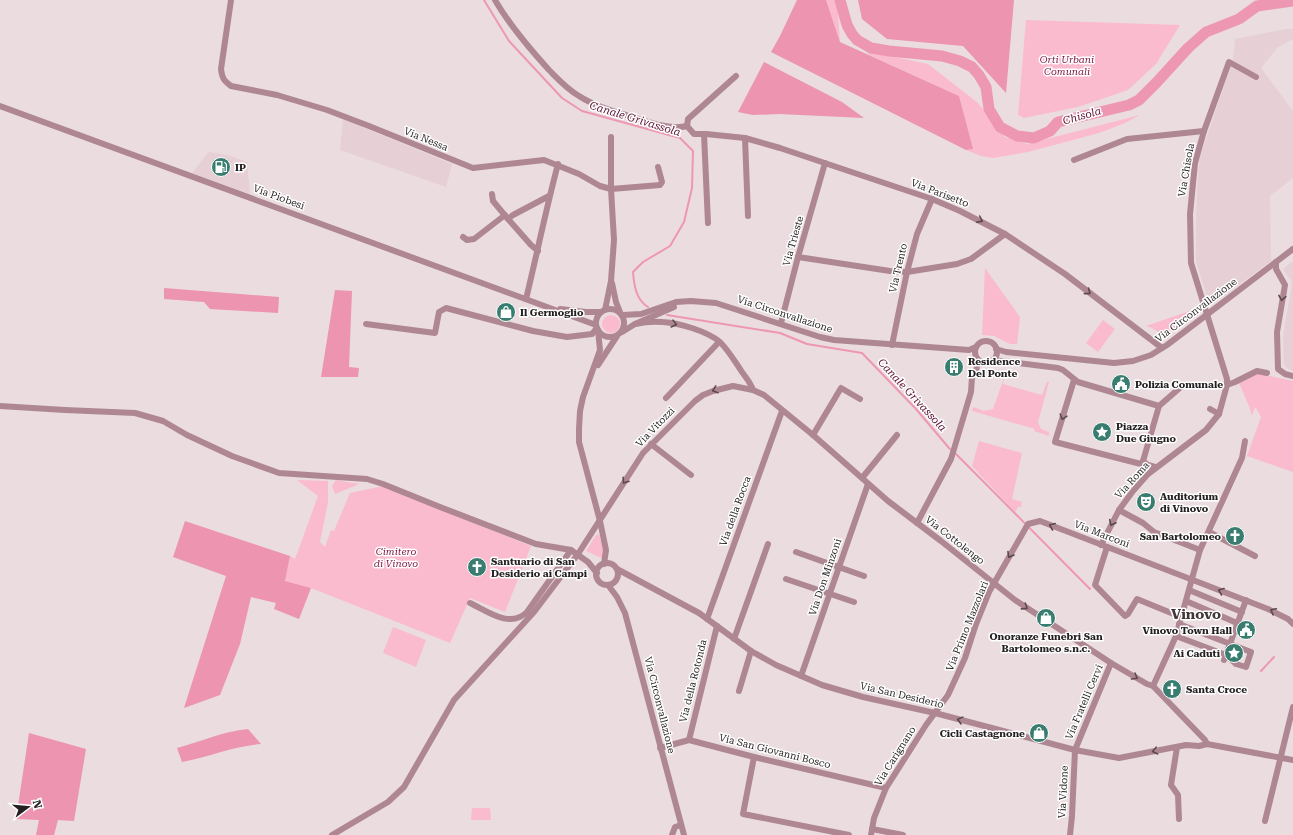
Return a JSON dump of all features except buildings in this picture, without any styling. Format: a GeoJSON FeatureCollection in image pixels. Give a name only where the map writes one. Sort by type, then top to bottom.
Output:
{"type":"FeatureCollection","features":[{"type":"Feature","properties":{"kind":"street","name":"Via Nessa"},"geometry":{"type":"LineString","coordinates":[[231,0],[221,69],[222,77],[225,82],[231,86],[277,95],[326,110],[473,168],[544,160],[558,164],[600,186],[611,189]]}},
{"type":"Feature","properties":{"kind":"street"},"geometry":{"type":"LineString","coordinates":[[495,0],[508,21],[538,58],[568,89],[591,103],[645,121],[681,127],[736,76]]}},
{"type":"Feature","properties":{"kind":"street","name":"Via Chisola"},"geometry":{"type":"LineString","coordinates":[[1227,385],[1227,379],[1191,262],[1190,214],[1196,163],[1204,131],[1228,62],[1256,77]]}},
{"type":"Feature","properties":{"kind":"street","name":"Via Piobesi"},"geometry":{"type":"LineString","coordinates":[[0,106],[526,299],[597,327]]}},
{"type":"Feature","properties":{"kind":"street","name":"Via Parisetto"},"geometry":{"type":"LineString","coordinates":[[687,122],[694,134],[745,138],[932,199],[973,217],[1005,234],[1065,274],[1162,348]]}},
{"type":"Feature","properties":{"kind":"street"},"geometry":{"type":"LineString","coordinates":[[1074,160],[1127,139],[1204,131]]}},
{"type":"Feature","properties":{"kind":"street"},"geometry":{"type":"LineString","coordinates":[[704,134],[708,223]]}},
{"type":"Feature","properties":{"kind":"street"},"geometry":{"type":"LineString","coordinates":[[597,573],[605,564],[606,550],[600,521],[579,442],[579,429],[580,411],[583,397],[594,371],[600,350],[597,327],[598,316],[603,311],[611,281],[614,235],[611,189],[611,137]]}},
{"type":"Feature","properties":{"kind":"street"},"geometry":{"type":"LineString","coordinates":[[745,138],[748,216]]}},
{"type":"Feature","properties":{"kind":"street"},"geometry":{"type":"LineString","coordinates":[[526,299],[538,251],[549,196],[558,164]]}},
{"type":"Feature","properties":{"kind":"street","name":"Via Trieste"},"geometry":{"type":"LineString","coordinates":[[781,324],[798,257],[825,164]]}},
{"type":"Feature","properties":{"kind":"street"},"geometry":{"type":"LineString","coordinates":[[611,189],[660,185],[662,182],[658,167]]}},
{"type":"Feature","properties":{"kind":"street"},"geometry":{"type":"LineString","coordinates":[[492,194],[493,201],[538,251]]}},
{"type":"Feature","properties":{"kind":"street"},"geometry":{"type":"LineString","coordinates":[[463,237],[467,240],[474,239],[506,217],[513,215],[549,196]]}},
{"type":"Feature","properties":{"kind":"street","name":"Via Trento"},"geometry":{"type":"LineString","coordinates":[[892,345],[907,272],[917,234],[932,199]]}},
{"type":"Feature","properties":{"kind":"street"},"geometry":{"type":"LineString","coordinates":[[798,257],[890,271],[907,272],[957,264],[971,259],[1005,234]]}},
{"type":"Feature","properties":{"kind":"street","name":"Via Circonvallazione"},"geometry":{"type":"LineString","coordinates":[[996,349],[1006,352],[1114,363],[1132,361],[1151,355],[1293,249]]}},
{"type":"Feature","properties":{"kind":"street"},"geometry":{"type":"LineString","coordinates":[[1276,262],[1276,269],[1285,285],[1277,332],[1278,368],[1285,374],[1293,376]]}},
{"type":"Feature","properties":{"kind":"street"},"geometry":{"type":"LineString","coordinates":[[594,371],[620,334],[625,324],[616,302],[611,281]]}},
{"type":"Feature","properties":{"kind":"street","name":"Via Circonvallazione"},"geometry":{"type":"LineString","coordinates":[[620,334],[635,324],[660,312],[691,301]]}},
{"type":"Feature","properties":{"kind":"street","name":"Via Circonvallazione"},"geometry":{"type":"LineString","coordinates":[[621,313],[641,314],[676,302],[691,301],[716,303],[820,337],[834,340],[969,350]]}},
{"type":"Feature","properties":{"kind":"street"},"geometry":{"type":"LineString","coordinates":[[366,324],[435,333],[439,312],[446,308],[533,331],[568,337],[592,334],[597,327]]}},
{"type":"Feature","properties":{"kind":"street","name":"Via Piobesi"},"geometry":{"type":"LineString","coordinates":[[550,308],[586,312],[603,311]]}},
{"type":"Feature","properties":{"kind":"street"},"geometry":{"type":"LineString","coordinates":[[603,311],[613,309],[621,313]]}},
{"type":"Feature","properties":{"kind":"street","name":"Via Cottolengo"},"geometry":{"type":"LineString","coordinates":[[635,324],[651,321],[664,322],[699,330],[720,342],[728,351],[742,373],[749,380],[753,390],[764,396],[813,435],[888,501],[1015,600],[1111,663],[1153,686],[1207,744]]}},
{"type":"Feature","properties":{"kind":"street"},"geometry":{"type":"LineString","coordinates":[[597,327],[604,336],[613,337],[620,334]]}},
{"type":"Feature","properties":{"kind":"street"},"geometry":{"type":"LineString","coordinates":[[666,398],[720,342]]}},
{"type":"Feature","properties":{"kind":"street"},"geometry":{"type":"LineString","coordinates":[[969,350],[976,347],[981,342],[991,343],[996,349],[994,358]]}},
{"type":"Feature","properties":{"kind":"street"},"geometry":{"type":"LineString","coordinates":[[975,354],[976,347]]}},
{"type":"Feature","properties":{"kind":"street"},"geometry":{"type":"LineString","coordinates":[[969,350],[975,354],[978,360],[976,371]]}},
{"type":"Feature","properties":{"kind":"street"},"geometry":{"type":"LineString","coordinates":[[917,523],[953,452],[971,392],[972,377],[985,363],[989,363],[994,358],[1006,352]]}},
{"type":"Feature","properties":{"kind":"street"},"geometry":{"type":"LineString","coordinates":[[994,358],[1058,368],[1078,382],[1159,406]]}},
{"type":"Feature","properties":{"kind":"street"},"geometry":{"type":"LineString","coordinates":[[978,360],[985,363]]}},
{"type":"Feature","properties":{"kind":"street"},"geometry":{"type":"LineString","coordinates":[[1227,385],[1257,371],[1268,373]]}},
{"type":"Feature","properties":{"kind":"street"},"geometry":{"type":"LineString","coordinates":[[1074,380],[1055,442],[1156,467]]}},
{"type":"Feature","properties":{"kind":"street","name":"Via Roma"},"geometry":{"type":"LineString","coordinates":[[1181,617],[1137,599],[1128,614],[1125,616],[1095,584],[1104,546],[1119,510],[1148,474],[1206,430],[1219,414],[1227,385]]}},
{"type":"Feature","properties":{"kind":"street","name":"Via Vitozzi"},"geometry":{"type":"LineString","coordinates":[[332,835],[375,811],[397,794],[410,778],[454,700],[534,612],[578,554],[643,453],[651,444],[703,395],[733,386],[753,390]]}},
{"type":"Feature","properties":{"kind":"street"},"geometry":{"type":"LineString","coordinates":[[1142,463],[1159,406],[1182,386]]}},
{"type":"Feature","properties":{"kind":"street"},"geometry":{"type":"LineString","coordinates":[[813,435],[841,388],[860,400]]}},
{"type":"Feature","properties":{"kind":"street"},"geometry":{"type":"LineString","coordinates":[[0,406],[135,413],[163,421],[187,435],[232,456],[279,473],[368,479],[536,544],[571,550],[588,562],[597,573],[599,581],[605,585],[611,584],[618,572],[605,564],[588,562]]}},
{"type":"Feature","properties":{"kind":"street"},"geometry":{"type":"LineString","coordinates":[[1210,409],[1219,414]]}},
{"type":"Feature","properties":{"kind":"street","name":"Via della Rocca"},"geometry":{"type":"LineString","coordinates":[[707,619],[782,411]]}},
{"type":"Feature","properties":{"kind":"street"},"geometry":{"type":"LineString","coordinates":[[862,478],[898,435]]}},
{"type":"Feature","properties":{"kind":"street"},"geometry":{"type":"LineString","coordinates":[[1153,686],[1176,636],[1200,550],[1242,458],[1245,441]]}},
{"type":"Feature","properties":{"kind":"street"},"geometry":{"type":"LineString","coordinates":[[651,444],[691,475]]}},
{"type":"Feature","properties":{"kind":"street"},"geometry":{"type":"LineString","coordinates":[[1142,463],[1147,469],[1148,474]]}},
{"type":"Feature","properties":{"kind":"street","name":"Via Don Minzoni"},"geometry":{"type":"LineString","coordinates":[[801,676],[868,484]]}},
{"type":"Feature","properties":{"kind":"street"},"geometry":{"type":"LineString","coordinates":[[1126,501],[1128,514]]}},
{"type":"Feature","properties":{"kind":"street"},"geometry":{"type":"LineString","coordinates":[[1119,510],[1144,523],[1154,532],[1200,550]]}},
{"type":"Feature","properties":{"kind":"street","name":"Via Marconi"},"geometry":{"type":"LineString","coordinates":[[1028,526],[1040,521],[1248,601]]}},
{"type":"Feature","properties":{"kind":"street","name":"Via Primo Mazzolari"},"geometry":{"type":"LineString","coordinates":[[935,713],[948,695],[965,658],[976,624],[989,592],[1028,526]]}},
{"type":"Feature","properties":{"kind":"street"},"geometry":{"type":"LineString","coordinates":[[1208,532],[1255,556]]}},
{"type":"Feature","properties":{"kind":"street"},"geometry":{"type":"LineString","coordinates":[[734,639],[768,544]]}},
{"type":"Feature","properties":{"kind":"street"},"geometry":{"type":"LineString","coordinates":[[470,603],[499,617],[514,620],[520,618],[528,612],[571,550]]}},
{"type":"Feature","properties":{"kind":"street"},"geometry":{"type":"LineString","coordinates":[[796,552],[864,576]]}},
{"type":"Feature","properties":{"kind":"street","name":"Via San Desiderio"},"geometry":{"type":"LineString","coordinates":[[618,572],[626,574],[699,613],[751,651],[776,665],[822,686],[935,713],[1075,750],[1119,758],[1186,745],[1199,746],[1207,744]]}},
{"type":"Feature","properties":{"kind":"street"},"geometry":{"type":"LineString","coordinates":[[786,579],[854,602]]}},
{"type":"Feature","properties":{"kind":"street","name":"Via Circonvallazione"},"geometry":{"type":"LineString","coordinates":[[611,584],[625,613],[684,835]]}},
{"type":"Feature","properties":{"kind":"street"},"geometry":{"type":"LineString","coordinates":[[1189,590],[1242,612]]}},
{"type":"Feature","properties":{"kind":"street"},"geometry":{"type":"LineString","coordinates":[[1186,600],[1238,623]]}},
{"type":"Feature","properties":{"kind":"street"},"geometry":{"type":"LineString","coordinates":[[1225,658],[1242,612],[1248,601],[1276,612],[1288,619],[1293,624]]}},
{"type":"Feature","properties":{"kind":"street"},"geometry":{"type":"LineString","coordinates":[[1176,636],[1236,664],[1246,667],[1251,652],[1179,624]]}},
{"type":"Feature","properties":{"kind":"street","name":"Via della Rotonda"},"geometry":{"type":"LineString","coordinates":[[689,740],[717,626]]}},
{"type":"Feature","properties":{"kind":"street"},"geometry":{"type":"LineString","coordinates":[[739,691],[751,651]]}},
{"type":"Feature","properties":{"kind":"street","name":"Via Fratelli Cervi"},"geometry":{"type":"LineString","coordinates":[[1075,750],[1111,663]]}},
{"type":"Feature","properties":{"kind":"street"},"geometry":{"type":"LineString","coordinates":[[1265,821],[1293,707]]}},
{"type":"Feature","properties":{"kind":"street","name":"Via Carignano"},"geometry":{"type":"LineString","coordinates":[[872,832],[874,818],[886,788],[935,713]]}},
{"type":"Feature","properties":{"kind":"street"},"geometry":{"type":"LineString","coordinates":[[660,748],[689,740]]}},
{"type":"Feature","properties":{"kind":"street","name":"Via San Giovanni Bosco"},"geometry":{"type":"LineString","coordinates":[[689,740],[886,788]]}},
{"type":"Feature","properties":{"kind":"street"},"geometry":{"type":"LineString","coordinates":[[1207,744],[1293,760]]}},
{"type":"Feature","properties":{"kind":"street"},"geometry":{"type":"LineString","coordinates":[[1177,747],[1171,784],[1178,795],[1178,819]]}},
{"type":"Feature","properties":{"kind":"street","name":"Via Vidone"},"geometry":{"type":"LineString","coordinates":[[1070,835],[1075,750]]}},
{"type":"Feature","properties":{"kind":"street"},"geometry":{"type":"LineString","coordinates":[[754,757],[743,814],[850,835]]}},
{"type":"Feature","properties":{"kind":"street"},"geometry":{"type":"LineString","coordinates":[[672,835],[675,827],[681,825]]}},
{"type":"Feature","properties":{"kind":"street"},"geometry":{"type":"LineString","coordinates":[[872,832],[904,835]]}},
{"type":"Feature","properties":{"kind":"shaded area"},"geometry":{"type":"Polygon","coordinates":[[[797,0],[826,0],[840,42],[959,96],[973,149],[966,150],[771,52],[797,0]]]}},
{"type":"Feature","properties":{"kind":"shaded area"},"geometry":{"type":"Polygon","coordinates":[[[858,0],[1014,0],[1006,93],[963,46],[887,39],[862,19],[858,0]]]}},
{"type":"Feature","properties":{"kind":"shaded area"},"geometry":{"type":"Polygon","coordinates":[[[1293,29],[1293,39],[1278,47],[1261,68],[1293,111],[1293,178],[1270,196],[1271,261],[1210,306],[1196,261],[1196,218],[1199,160],[1233,59],[1235,39],[1293,29]]]}},
{"type":"Feature","properties":{"kind":"shaded area"},"geometry":{"type":"Polygon","coordinates":[[[764,62],[842,102],[864,118],[779,114],[753,115],[738,112],[764,62]]]}},
{"type":"Feature","properties":{"kind":"shaded area"},"geometry":{"type":"Polygon","coordinates":[[[343,119],[452,164],[446,187],[340,150],[343,119]]]}},
{"type":"Feature","properties":{"kind":"shaded area"},"geometry":{"type":"Polygon","coordinates":[[[209,152],[231,156],[247,162],[250,194],[192,173],[209,152]]]}},
{"type":"Feature","properties":{"kind":"shaded area"},"geometry":{"type":"Polygon","coordinates":[[[1293,261],[1293,371],[1287,368],[1284,364],[1283,338],[1292,282],[1283,269],[1293,261]]]}},
{"type":"Feature","properties":{"kind":"shaded area"},"geometry":{"type":"Polygon","coordinates":[[[164,288],[279,297],[278,313],[210,309],[204,302],[164,299],[164,288]]]}},
{"type":"Feature","properties":{"kind":"shaded area"},"geometry":{"type":"Polygon","coordinates":[[[335,290],[352,291],[349,367],[359,368],[358,377],[321,377],[335,290]]]}},
{"type":"Feature","properties":{"kind":"shaded area"},"geometry":{"type":"Polygon","coordinates":[[[185,521],[290,556],[285,581],[311,588],[299,619],[274,609],[276,603],[251,597],[240,644],[220,695],[184,708],[226,576],[173,557],[185,521]]]}},
{"type":"Feature","properties":{"kind":"shaded area"},"geometry":{"type":"Polygon","coordinates":[[[248,729],[261,744],[241,747],[182,762],[177,748],[221,734],[248,729]]]}},
{"type":"Feature","properties":{"kind":"shaded area"},"geometry":{"type":"Polygon","coordinates":[[[29,733],[86,749],[74,821],[58,820],[54,835],[36,835],[39,820],[16,819],[29,733]]]}},
{"type":"Feature","properties":{"kind":"green space"},"geometry":{"type":"Polygon","coordinates":[[[826,0],[837,0],[840,42],[826,0]]]}},
{"type":"Feature","properties":{"kind":"green space","name":"Orti Urbani Comunali"},"geometry":{"type":"Polygon","coordinates":[[[1026,20],[1180,25],[1156,64],[1128,90],[1078,107],[1024,118],[1018,115],[1026,20]]]}},
{"type":"Feature","properties":{"kind":"green space"},"geometry":{"type":"Polygon","coordinates":[[[865,53],[895,57],[928,64],[978,103],[1005,137],[1027,144],[1140,115],[1125,123],[1099,133],[1028,152],[993,158],[981,156],[966,150],[972,149],[959,96],[865,53]]]}},
{"type":"Feature","properties":{"kind":"green space"},"geometry":{"type":"Polygon","coordinates":[[[985,268],[1020,317],[1017,344],[1010,344],[994,336],[982,335],[985,268]]]}},
{"type":"Feature","properties":{"kind":"green space"},"geometry":{"type":"Polygon","coordinates":[[[1198,308],[1200,312],[1166,337],[1146,326],[1198,308]]]}},
{"type":"Feature","properties":{"kind":"green space"},"geometry":{"type":"Polygon","coordinates":[[[611,315],[617,318],[620,324],[617,330],[611,333],[605,330],[602,324],[605,318],[611,315]]]}},
{"type":"Feature","properties":{"kind":"green space"},"geometry":{"type":"Polygon","coordinates":[[[1103,320],[1115,329],[1098,352],[1086,343],[1103,320]]]}},
{"type":"Feature","properties":{"kind":"green space"},"geometry":{"type":"Polygon","coordinates":[[[1257,373],[1293,381],[1293,472],[1247,456],[1261,417],[1256,408],[1254,409],[1252,416],[1239,383],[1257,373]]]}},
{"type":"Feature","properties":{"kind":"green space"},"geometry":{"type":"Polygon","coordinates":[[[1005,375],[1003,384],[1042,395],[1047,382],[1049,382],[1038,422],[1041,429],[1049,432],[1049,436],[1034,431],[1035,429],[972,411],[973,407],[984,411],[993,409],[1005,375]]]}},
{"type":"Feature","properties":{"kind":"green space"},"geometry":{"type":"Polygon","coordinates":[[[979,441],[1022,453],[1012,499],[1022,502],[1021,507],[1018,507],[1015,512],[972,466],[979,441]]]}},
{"type":"Feature","properties":{"kind":"green space","name":"Cimitero di Vinovo"},"geometry":{"type":"Polygon","coordinates":[[[297,480],[328,481],[328,502],[320,542],[325,547],[331,530],[334,531],[350,493],[383,486],[531,546],[505,612],[470,598],[450,643],[311,588],[285,581],[290,556],[295,559],[318,496],[297,480]]]}},
{"type":"Feature","properties":{"kind":"green space"},"geometry":{"type":"Polygon","coordinates":[[[336,480],[359,484],[335,494],[332,486],[336,480]]]}},
{"type":"Feature","properties":{"kind":"green space"},"geometry":{"type":"Polygon","coordinates":[[[599,534],[606,560],[586,551],[596,535],[599,534]]]}},
{"type":"Feature","properties":{"kind":"green space"},"geometry":{"type":"Polygon","coordinates":[[[393,627],[426,640],[416,667],[383,653],[393,627]]]}},
{"type":"Feature","properties":{"kind":"green space"},"geometry":{"type":"Polygon","coordinates":[[[472,808],[490,808],[491,820],[471,820],[472,808]]]}},
{"type":"Feature","properties":{"kind":"waterway","name":"Canale Grivassola"},"geometry":{"type":"LineString","coordinates":[[484,0],[509,41],[562,98],[582,111],[680,138],[693,151],[692,188],[684,222],[670,246],[643,262],[633,272],[638,296],[648,307]]}},
{"type":"Feature","properties":{"kind":"waterway","name":"Chisola"},"geometry":{"type":"LineString","coordinates":[[840,0],[847,25],[857,40],[871,48],[942,56],[960,61],[972,67],[986,87],[989,109],[1000,127],[1017,136],[1034,138],[1050,131],[1058,122],[1129,105],[1139,100],[1188,48],[1206,32],[1239,19],[1257,6],[1293,1]]}},
{"type":"Feature","properties":{"kind":"waterway","name":"Canale Grivassola"},"geometry":{"type":"LineString","coordinates":[[667,315],[780,333],[807,344],[862,353],[916,409],[949,448],[1090,589]]}},
{"type":"Feature","properties":{"kind":"waterway","name":"Canale Grivassola"},"geometry":{"type":"LineString","coordinates":[[1261,671],[1274,657]]}},
{"type":"Feature","properties":{"kind":"place","name":"IP"},"geometry":{"type":"Point","coordinates":[221,167]}},
{"type":"Feature","properties":{"kind":"place","name":"Il Germoglio"},"geometry":{"type":"Point","coordinates":[506,312]}},
{"type":"Feature","properties":{"kind":"place","name":"Residence Del Ponte"},"geometry":{"type":"Point","coordinates":[954,367]}},
{"type":"Feature","properties":{"kind":"place","name":"Polizia Comunale"},"geometry":{"type":"Point","coordinates":[1121,384]}},
{"type":"Feature","properties":{"kind":"place","name":"Piazza Due Giugno"},"geometry":{"type":"Point","coordinates":[1102,432]}},
{"type":"Feature","properties":{"kind":"place","name":"Auditorium di Vinovo"},"geometry":{"type":"Point","coordinates":[1146,502]}},
{"type":"Feature","properties":{"kind":"place","name":"San Bartolomeo"},"geometry":{"type":"Point","coordinates":[1235,536]}},
{"type":"Feature","properties":{"kind":"place","name":"Santuario di San Desiderio ai Campi"},"geometry":{"type":"Point","coordinates":[477,567]}},
{"type":"Feature","properties":{"kind":"place","name":"Onoranze Funebri San Bartolomeo s.n.c."},"geometry":{"type":"Point","coordinates":[1046,618]}},
{"type":"Feature","properties":{"kind":"place","name":"Vinovo Town Hall"},"geometry":{"type":"Point","coordinates":[1246,630]}},
{"type":"Feature","properties":{"kind":"place","name":"Ai Caduti"},"geometry":{"type":"Point","coordinates":[1234,653]}},
{"type":"Feature","properties":{"kind":"place","name":"Santa Croce"},"geometry":{"type":"Point","coordinates":[1172,689]}},
{"type":"Feature","properties":{"kind":"place","name":"Cicli Castagnone"},"geometry":{"type":"Point","coordinates":[1039,733]}},
{"type":"Feature","properties":{"kind":"district","name":"Vinovo"},"geometry":{"type":"Point","coordinates":[1196,614]}}]}
